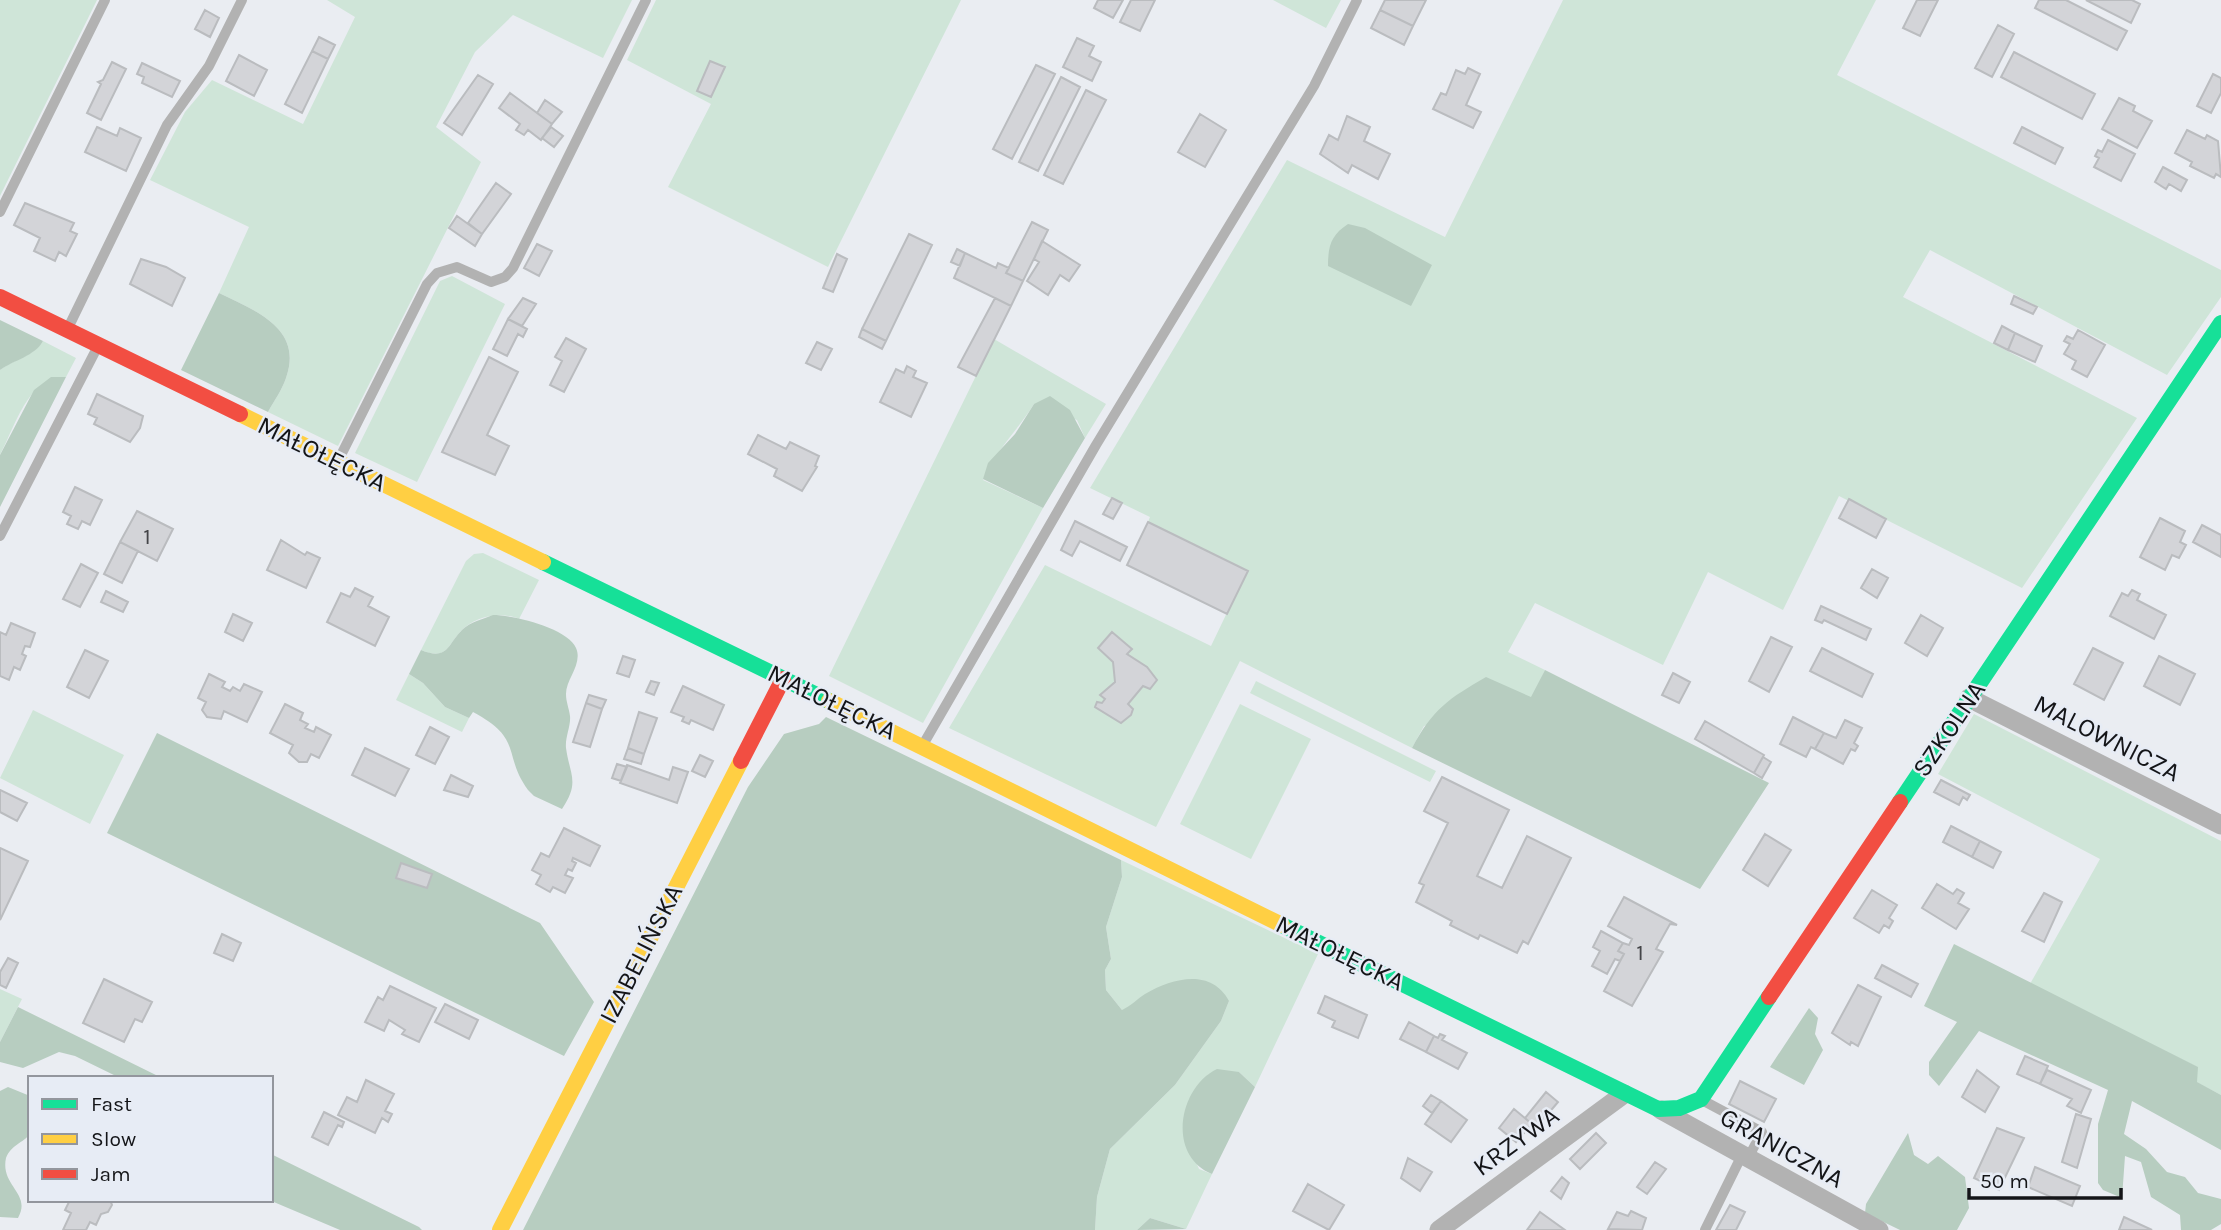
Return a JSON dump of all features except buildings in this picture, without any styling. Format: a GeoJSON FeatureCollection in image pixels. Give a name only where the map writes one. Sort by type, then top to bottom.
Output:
{"type":"FeatureCollection","features":[{"type":"Feature","properties":{"kind":"street","name":"MAŁOŁĘCKA"},"geometry":{"type":"LineString","coordinates":[[0,297],[1661,1110]]}},
{"type":"Feature","properties":{"kind":"street","name":"SZKOLNA"},"geometry":{"type":"LineString","coordinates":[[1700,1099],[2221,323]]}},
{"type":"Feature","properties":{"kind":"street","name":"IZABELIŃSKA"},"geometry":{"type":"LineString","coordinates":[[500,1230],[783,679]]}},
{"type":"Feature","properties":{"kind":"street","name":"MALOWNICZA"},"geometry":{"type":"LineString","coordinates":[[1969,698],[2221,825]]}},
{"type":"Feature","properties":{"kind":"street","name":"KRZYWA"},"geometry":{"type":"LineString","coordinates":[[1439,1230],[1624,1094]]}},
{"type":"Feature","properties":{"kind":"street"},"geometry":{"type":"LineString","coordinates":[[1661,1110],[1684,1108],[1700,1099]]}},
{"type":"Feature","properties":{"kind":"street","name":"GRANICZNA"},"geometry":{"type":"LineString","coordinates":[[1661,1110],[1879,1230]]}},
{"type":"Feature","properties":{"kind":"lane"},"geometry":{"type":"LineString","coordinates":[[0,212],[105,0]]}},
{"type":"Feature","properties":{"kind":"lane"},"geometry":{"type":"LineString","coordinates":[[67,330],[167,125],[209,66],[242,0]]}},
{"type":"Feature","properties":{"kind":"lane"},"geometry":{"type":"LineString","coordinates":[[338,461],[432,278],[446,268],[457,267],[491,282],[505,277],[513,268],[646,0]]}},
{"type":"Feature","properties":{"kind":"lane"},"geometry":{"type":"LineString","coordinates":[[922,746],[1096,444],[1314,86],[1357,0]]}},
{"type":"Feature","properties":{"kind":"lane"},"geometry":{"type":"LineString","coordinates":[[0,536],[98,345]]}},
{"type":"Feature","properties":{"kind":"lane"},"geometry":{"type":"LineString","coordinates":[[1700,1099],[1762,1132],[1745,1156],[1705,1230]]}},
{"type":"Feature","properties":{"kind":"green space"},"geometry":{"type":"Polygon","coordinates":[[[0,0],[97,0],[0,196],[0,0]]]}},
{"type":"Feature","properties":{"kind":"green space"},"geometry":{"type":"Polygon","coordinates":[[[327,0],[632,0],[603,58],[513,15],[475,52],[436,127],[481,162],[338,446],[268,412],[286,378],[290,360],[288,346],[282,333],[272,323],[219,293],[249,227],[150,180],[185,112],[212,80],[303,124],[355,17],[327,0]]]}},
{"type":"Feature","properties":{"kind":"green space"},"geometry":{"type":"Polygon","coordinates":[[[656,0],[961,0],[828,267],[668,187],[711,104],[627,60],[656,0]]]}},
{"type":"Feature","properties":{"kind":"green space"},"geometry":{"type":"Polygon","coordinates":[[[1273,0],[1341,0],[1326,28],[1273,0]]]}},
{"type":"Feature","properties":{"kind":"green space"},"geometry":{"type":"Polygon","coordinates":[[[1563,0],[1876,0],[1837,75],[2221,270],[2221,297],[2167,375],[1930,250],[1903,297],[2137,418],[2022,588],[1839,496],[1783,610],[1708,572],[1663,665],[1535,603],[1508,652],[1545,670],[1532,697],[1424,726],[1412,748],[1240,661],[1156,827],[949,728],[1045,565],[1211,646],[1247,571],[1148,522],[1150,517],[1090,488],[1287,160],[1445,237],[1563,0]]]}},
{"type":"Feature","properties":{"kind":"green space"},"geometry":{"type":"Polygon","coordinates":[[[1348,224],[1365,228],[1432,265],[1411,306],[1328,266],[1332,242],[1338,232],[1348,224]]]}},
{"type":"Feature","properties":{"kind":"green space"},"geometry":{"type":"Polygon","coordinates":[[[452,276],[505,304],[417,482],[355,453],[440,281],[452,276]]]}},
{"type":"Feature","properties":{"kind":"green space"},"geometry":{"type":"Polygon","coordinates":[[[219,293],[272,323],[282,333],[288,346],[290,360],[286,378],[268,412],[181,370],[219,293]]]}},
{"type":"Feature","properties":{"kind":"green space"},"geometry":{"type":"Polygon","coordinates":[[[0,320],[43,341],[30,354],[0,370],[0,320]]]}},
{"type":"Feature","properties":{"kind":"green space"},"geometry":{"type":"Polygon","coordinates":[[[994,339],[1106,404],[1085,438],[1077,420],[1034,404],[988,469],[983,480],[1043,508],[923,723],[829,676],[994,339]]]}},
{"type":"Feature","properties":{"kind":"green space"},"geometry":{"type":"Polygon","coordinates":[[[43,341],[76,358],[66,377],[53,379],[32,394],[17,418],[0,455],[0,370],[29,354],[43,341]]]}},
{"type":"Feature","properties":{"kind":"green space"},"geometry":{"type":"Polygon","coordinates":[[[51,377],[66,377],[0,507],[0,455],[34,390],[51,377]]]}},
{"type":"Feature","properties":{"kind":"green space"},"geometry":{"type":"Polygon","coordinates":[[[1050,396],[1070,410],[1085,438],[1043,508],[983,479],[988,463],[1015,434],[1034,404],[1050,396]]]}},
{"type":"Feature","properties":{"kind":"green space"},"geometry":{"type":"Polygon","coordinates":[[[483,553],[539,580],[519,619],[504,615],[489,616],[467,626],[441,653],[421,650],[466,561],[474,554],[483,553]]]}},
{"type":"Feature","properties":{"kind":"green space"},"geometry":{"type":"Polygon","coordinates":[[[493,615],[539,624],[562,634],[576,648],[576,666],[566,694],[570,720],[566,748],[572,785],[562,809],[534,796],[528,790],[520,777],[506,739],[489,722],[473,712],[469,718],[445,707],[423,683],[409,674],[421,650],[437,654],[442,652],[465,627],[493,615]]]}},
{"type":"Feature","properties":{"kind":"green space"},"geometry":{"type":"Polygon","coordinates":[[[1545,670],[1769,783],[1700,889],[1412,748],[1427,724],[1443,706],[1486,677],[1531,697],[1545,670]]]}},
{"type":"Feature","properties":{"kind":"green space"},"geometry":{"type":"Polygon","coordinates":[[[409,674],[423,683],[445,707],[469,718],[462,732],[396,700],[409,674]]]}},
{"type":"Feature","properties":{"kind":"green space"},"geometry":{"type":"Polygon","coordinates":[[[1256,681],[1436,771],[1430,782],[1250,693],[1256,681]]]}},
{"type":"Feature","properties":{"kind":"green space"},"geometry":{"type":"Polygon","coordinates":[[[1240,704],[1311,739],[1251,859],[1180,824],[1240,704]]]}},
{"type":"Feature","properties":{"kind":"green space"},"geometry":{"type":"Polygon","coordinates":[[[33,710],[124,755],[90,824],[0,778],[33,710]]]}},
{"type":"Feature","properties":{"kind":"green space"},"geometry":{"type":"Polygon","coordinates":[[[1974,714],[2221,841],[2221,1095],[2196,1082],[2197,1067],[2030,984],[2100,859],[1938,774],[1974,714]]]}},
{"type":"Feature","properties":{"kind":"green space"},"geometry":{"type":"Polygon","coordinates":[[[826,717],[1121,860],[1122,877],[1106,927],[1111,959],[1105,970],[1106,990],[1122,1010],[1156,988],[1179,980],[1202,980],[1221,991],[1229,1001],[1221,1021],[1175,1085],[1110,1149],[1097,1197],[1095,1230],[523,1230],[748,787],[784,734],[819,724],[826,717]]]}},
{"type":"Feature","properties":{"kind":"green space"},"geometry":{"type":"Polygon","coordinates":[[[157,733],[540,923],[594,1002],[564,1056],[107,833],[157,733]]]}},
{"type":"Feature","properties":{"kind":"green space"},"geometry":{"type":"Polygon","coordinates":[[[1121,860],[1318,954],[1255,1087],[1239,1072],[1209,1074],[1186,1110],[1184,1129],[1187,1140],[1199,1169],[1212,1174],[1186,1229],[1150,1218],[1137,1230],[1095,1230],[1097,1197],[1110,1149],[1175,1085],[1221,1021],[1229,1001],[1122,1010],[1106,990],[1105,970],[1111,959],[1106,927],[1122,877],[1121,860]]]}},
{"type":"Feature","properties":{"kind":"green space"},"geometry":{"type":"Polygon","coordinates":[[[1954,944],[2198,1067],[2197,1082],[2221,1095],[2221,1150],[2132,1101],[2124,1134],[2146,1149],[2167,1172],[2185,1177],[2198,1193],[2221,1199],[2221,1224],[2211,1230],[2181,1230],[2180,1215],[2151,1197],[2141,1162],[2125,1156],[2122,1198],[2103,1190],[2098,1183],[2098,1124],[2108,1090],[1979,1031],[1939,1086],[1929,1075],[1929,1062],[1957,1022],[1924,1006],[1954,944]]]}},
{"type":"Feature","properties":{"kind":"green space"},"geometry":{"type":"Polygon","coordinates":[[[0,989],[22,999],[0,1042],[0,989]]]}},
{"type":"Feature","properties":{"kind":"green space"},"geometry":{"type":"Polygon","coordinates":[[[18,1007],[158,1076],[116,1076],[75,1056],[59,1052],[23,1068],[0,1062],[0,1042],[18,1007]]]}},
{"type":"Feature","properties":{"kind":"green space"},"geometry":{"type":"Polygon","coordinates":[[[1809,1008],[1818,1018],[1815,1034],[1823,1050],[1804,1085],[1770,1067],[1809,1008]]]}},
{"type":"Feature","properties":{"kind":"green space"},"geometry":{"type":"Polygon","coordinates":[[[1217,1069],[1239,1072],[1255,1087],[1212,1174],[1197,1165],[1188,1152],[1183,1137],[1183,1121],[1194,1090],[1204,1078],[1217,1069]]]}},
{"type":"Feature","properties":{"kind":"green space"},"geometry":{"type":"Polygon","coordinates":[[[8,1087],[28,1095],[28,1136],[11,1150],[6,1158],[5,1168],[21,1202],[18,1218],[0,1217],[0,1091],[8,1087]]]}},
{"type":"Feature","properties":{"kind":"green space"},"geometry":{"type":"Polygon","coordinates":[[[1908,1133],[1914,1155],[1928,1164],[1938,1156],[1965,1177],[1969,1208],[1957,1230],[1900,1230],[1865,1213],[1866,1204],[1908,1133]]]}},
{"type":"Feature","properties":{"kind":"green space"},"geometry":{"type":"Polygon","coordinates":[[[273,1155],[422,1230],[340,1230],[273,1202],[273,1155]]]}},
{"type":"Feature","properties":{"kind":"green space"},"geometry":{"type":"Polygon","coordinates":[[[1150,1218],[1186,1229],[1137,1230],[1150,1218]]]}},
{"type":"Feature","properties":{"kind":"traffic: fast"},"geometry":{"type":"LineString","coordinates":[[1900,802],[2221,323]]}},
{"type":"Feature","properties":{"kind":"traffic: fast"},"geometry":{"type":"LineString","coordinates":[[543,562],[829,701]]}},
{"type":"Feature","properties":{"kind":"traffic: fast"},"geometry":{"type":"LineString","coordinates":[[1282,925],[1658,1109],[1679,1108],[1701,1099],[1769,997]]}},
{"type":"Feature","properties":{"kind":"traffic: slow"},"geometry":{"type":"LineString","coordinates":[[240,414],[543,562]]}},
{"type":"Feature","properties":{"kind":"traffic: slow"},"geometry":{"type":"LineString","coordinates":[[829,701],[1282,925]]}},
{"type":"Feature","properties":{"kind":"traffic: slow"},"geometry":{"type":"LineString","coordinates":[[500,1230],[741,761]]}},
{"type":"Feature","properties":{"kind":"traffic: jam"},"geometry":{"type":"LineString","coordinates":[[0,297],[240,414]]}},
{"type":"Feature","properties":{"kind":"traffic: jam"},"geometry":{"type":"LineString","coordinates":[[741,761],[783,679]]}},
{"type":"Feature","properties":{"kind":"traffic: jam"},"geometry":{"type":"LineString","coordinates":[[1769,997],[1900,802]]}}]}
